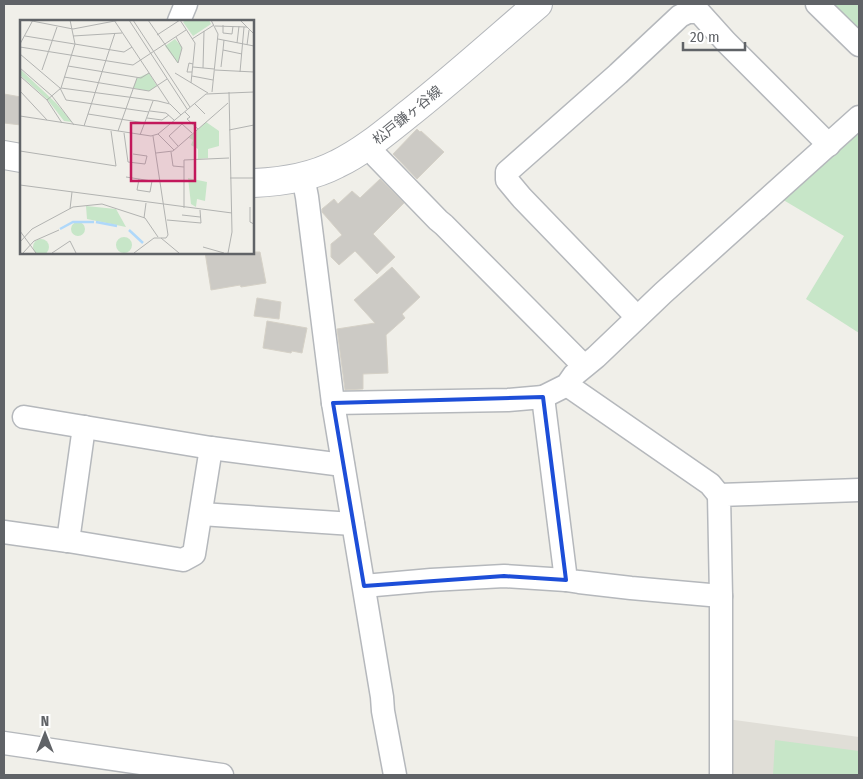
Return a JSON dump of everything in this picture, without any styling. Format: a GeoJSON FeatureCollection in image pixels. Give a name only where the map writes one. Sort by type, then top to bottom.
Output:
{"type":"FeatureCollection","features":[{"type":"Feature","properties":{"kind":"main road","name":"松戸鎌ヶ谷線"},"geometry":{"type":"LineString","coordinates":[[254,183],[303,177],[336,165],[368,146],[442,88],[538,4]]}},
{"type":"Feature","properties":{"kind":"main road"},"geometry":{"type":"LineString","coordinates":[[4,155],[20,158]]}},
{"type":"Feature","properties":{"kind":"street"},"geometry":{"type":"LineString","coordinates":[[179,20],[186,4]]}},
{"type":"Feature","properties":{"kind":"street"},"geometry":{"type":"LineString","coordinates":[[817,4],[859,45]]}},
{"type":"Feature","properties":{"kind":"street"},"geometry":{"type":"LineString","coordinates":[[637,317],[522,198],[507,180],[508,172],[680,16],[688,12],[699,12],[726,42],[829,145]]}},
{"type":"Feature","properties":{"kind":"street"},"geometry":{"type":"LineString","coordinates":[[333,402],[508,400],[543,397],[567,385],[574,375],[596,357],[637,317],[859,117]]}},
{"type":"Feature","properties":{"kind":"street"},"geometry":{"type":"LineString","coordinates":[[368,146],[438,220],[584,366]]}},
{"type":"Feature","properties":{"kind":"street"},"geometry":{"type":"LineString","coordinates":[[303,177],[333,402],[383,712],[395,775]]}},
{"type":"Feature","properties":{"kind":"street"},"geometry":{"type":"LineString","coordinates":[[567,385],[710,484],[719,494],[721,775]]}},
{"type":"Feature","properties":{"kind":"street"},"geometry":{"type":"LineString","coordinates":[[543,397],[566,580]]}},
{"type":"Feature","properties":{"kind":"street"},"geometry":{"type":"LineString","coordinates":[[24,417],[211,448],[343,465]]}},
{"type":"Feature","properties":{"kind":"street"},"geometry":{"type":"LineString","coordinates":[[68,541],[84,427]]}},
{"type":"Feature","properties":{"kind":"street"},"geometry":{"type":"LineString","coordinates":[[4,532],[183,560],[194,554],[211,448]]}},
{"type":"Feature","properties":{"kind":"street"},"geometry":{"type":"LineString","coordinates":[[719,494],[859,490]]}},
{"type":"Feature","properties":{"kind":"street"},"geometry":{"type":"LineString","coordinates":[[201,514],[353,524]]}},
{"type":"Feature","properties":{"kind":"street"},"geometry":{"type":"LineString","coordinates":[[364,586],[504,576],[566,580],[721,596]]}},
{"type":"Feature","properties":{"kind":"street"},"geometry":{"type":"LineString","coordinates":[[4,743],[100,766],[222,775]]}},
{"type":"Feature","properties":{"kind":"highlighted area"},"geometry":{"type":"Polygon","coordinates":[[[543,397],[566,580],[504,576],[364,586],[333,403],[543,397]]]}},
{"type":"Feature","properties":{"kind":"shaded area"},"geometry":{"type":"Polygon","coordinates":[[[727,719],[859,737],[859,775],[727,775],[727,719]]]}},
{"type":"Feature","properties":{"kind":"green space"},"geometry":{"type":"Polygon","coordinates":[[[828,4],[859,4],[859,34],[828,4]]]}},
{"type":"Feature","properties":{"kind":"green space"},"geometry":{"type":"Polygon","coordinates":[[[859,128],[859,333],[806,299],[844,236],[780,198],[859,128]]]}},
{"type":"Feature","properties":{"kind":"green space"},"geometry":{"type":"Polygon","coordinates":[[[775,740],[859,751],[859,775],[773,775],[775,740]]]}},
{"type":"Feature","properties":{"kind":"building"},"geometry":{"type":"Polygon","coordinates":[[[4,94],[20,97],[20,125],[4,123],[4,94]]]}},
{"type":"Feature","properties":{"kind":"building"},"geometry":{"type":"Polygon","coordinates":[[[417,129],[444,152],[417,179],[393,154],[417,129]]]}},
{"type":"Feature","properties":{"kind":"building"},"geometry":{"type":"Polygon","coordinates":[[[380,179],[404,203],[373,234],[395,257],[377,274],[355,251],[339,265],[331,257],[331,244],[342,235],[322,212],[322,209],[334,199],[338,204],[352,191],[360,198],[380,179]]]}},
{"type":"Feature","properties":{"kind":"building"},"geometry":{"type":"Polygon","coordinates":[[[254,252],[260,252],[266,283],[211,290],[205,254],[254,254],[254,252]]]}},
{"type":"Feature","properties":{"kind":"building"},"geometry":{"type":"Polygon","coordinates":[[[392,267],[420,297],[402,314],[405,318],[386,335],[388,373],[363,374],[363,389],[345,390],[337,329],[375,323],[354,300],[392,267]]]}},
{"type":"Feature","properties":{"kind":"building"},"geometry":{"type":"Polygon","coordinates":[[[257,298],[281,302],[279,319],[254,316],[257,298]]]}},
{"type":"Feature","properties":{"kind":"building"},"geometry":{"type":"Polygon","coordinates":[[[267,321],[307,328],[302,353],[263,348],[267,321]]]}}]}
